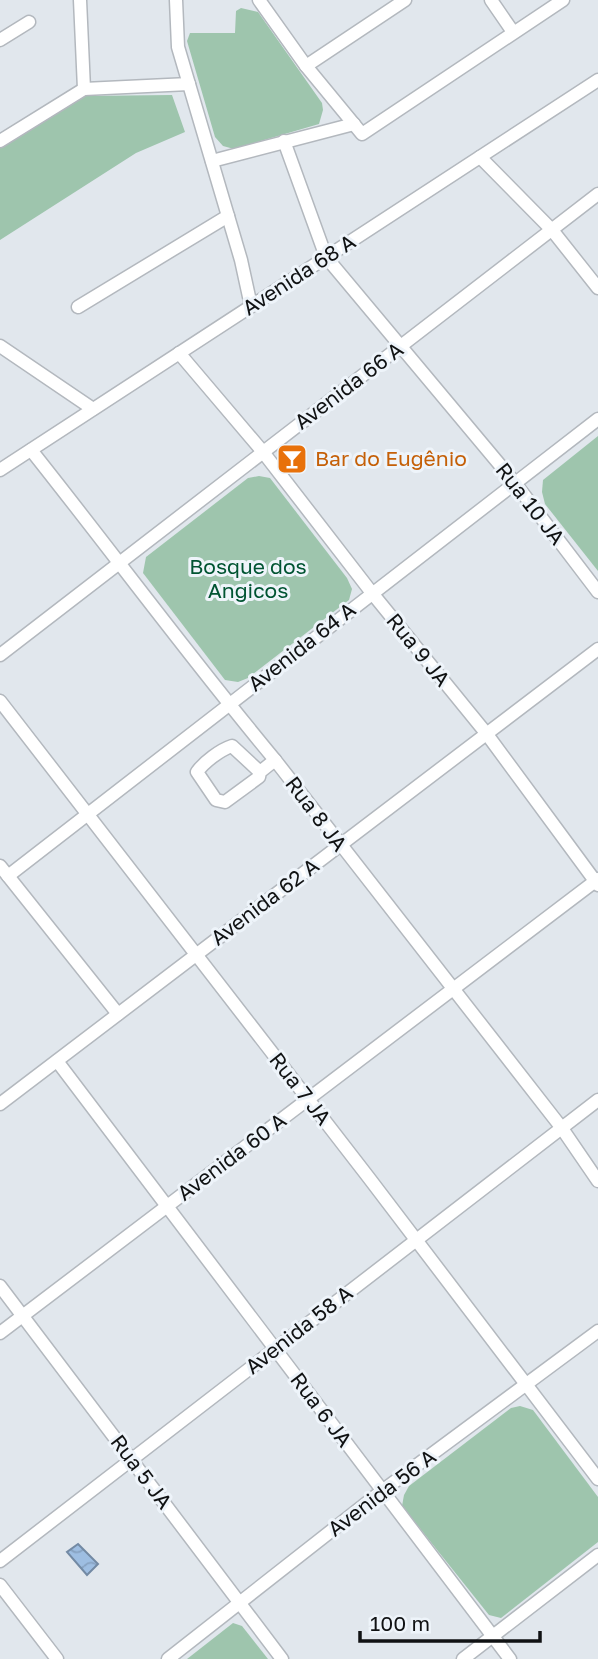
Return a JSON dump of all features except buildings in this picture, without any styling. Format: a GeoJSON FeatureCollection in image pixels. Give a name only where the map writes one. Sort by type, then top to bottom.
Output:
{"type":"FeatureCollection","features":[{"type":"Feature","properties":{"kind":"street"},"geometry":{"type":"LineString","coordinates":[[80,0],[84,89]]}},
{"type":"Feature","properties":{"kind":"street"},"geometry":{"type":"LineString","coordinates":[[176,0],[178,47],[241,260],[251,306]]}},
{"type":"Feature","properties":{"kind":"street"},"geometry":{"type":"LineString","coordinates":[[259,0],[306,66],[358,129]]}},
{"type":"Feature","properties":{"kind":"street"},"geometry":{"type":"LineString","coordinates":[[306,66],[405,0]]}},
{"type":"Feature","properties":{"kind":"street"},"geometry":{"type":"LineString","coordinates":[[491,0],[513,32]]}},
{"type":"Feature","properties":{"kind":"street"},"geometry":{"type":"LineString","coordinates":[[212,161],[284,141],[358,129],[563,0]]}},
{"type":"Feature","properties":{"kind":"street"},"geometry":{"type":"LineString","coordinates":[[0,40],[29,22]]}},
{"type":"Feature","properties":{"kind":"street","name":"Avenida 68 A"},"geometry":{"type":"LineString","coordinates":[[0,470],[598,80]]}},
{"type":"Feature","properties":{"kind":"street"},"geometry":{"type":"LineString","coordinates":[[0,141],[84,89],[189,84]]}},
{"type":"Feature","properties":{"kind":"street","name":"Rua 10 JA"},"geometry":{"type":"LineString","coordinates":[[284,141],[326,257],[515,483],[598,592]]}},
{"type":"Feature","properties":{"kind":"street"},"geometry":{"type":"LineString","coordinates":[[480,157],[552,230],[598,288]]}},
{"type":"Feature","properties":{"kind":"street","name":"Avenida 66 A"},"geometry":{"type":"LineString","coordinates":[[0,655],[598,194]]}},
{"type":"Feature","properties":{"kind":"street"},"geometry":{"type":"LineString","coordinates":[[78,307],[228,216]]}},
{"type":"Feature","properties":{"kind":"street"},"geometry":{"type":"LineString","coordinates":[[0,346],[93,409]]}},
{"type":"Feature","properties":{"kind":"street","name":"Rua 9 JA"},"geometry":{"type":"LineString","coordinates":[[179,353],[263,452],[485,733],[597,882]]}},
{"type":"Feature","properties":{"kind":"street","name":"Avenida 64 A"},"geometry":{"type":"LineString","coordinates":[[4,871],[89,813],[598,419]]}},
{"type":"Feature","properties":{"kind":"street","name":"Rua 8 JA"},"geometry":{"type":"LineString","coordinates":[[31,450],[561,1127],[598,1181]]}},
{"type":"Feature","properties":{"kind":"street","name":"Avenida 62 A"},"geometry":{"type":"LineString","coordinates":[[0,1104],[598,649]]}},
{"type":"Feature","properties":{"kind":"street","name":"Rua 7 JA"},"geometry":{"type":"LineString","coordinates":[[0,701],[89,813],[598,1479]]}},
{"type":"Feature","properties":{"kind":"street"},"geometry":{"type":"LineString","coordinates":[[260,772],[232,746],[197,772],[216,800],[225,802],[259,777],[260,772],[275,760]]}},
{"type":"Feature","properties":{"kind":"street"},"geometry":{"type":"LineString","coordinates":[[4,871],[118,1014]]}},
{"type":"Feature","properties":{"kind":"street","name":"Avenida 60 A"},"geometry":{"type":"LineString","coordinates":[[0,1333],[597,882]]}},
{"type":"Feature","properties":{"kind":"street","name":"Rua 6 JA"},"geometry":{"type":"LineString","coordinates":[[57,1060],[510,1659]]}},
{"type":"Feature","properties":{"kind":"street","name":"Avenida 58 A"},"geometry":{"type":"LineString","coordinates":[[0,1560],[598,1100]]}},
{"type":"Feature","properties":{"kind":"street","name":"Rua 5 JA"},"geometry":{"type":"LineString","coordinates":[[0,1286],[282,1659]]}},
{"type":"Feature","properties":{"kind":"street","name":"Avenida 56 A"},"geometry":{"type":"LineString","coordinates":[[168,1659],[382,1491],[598,1331]]}},
{"type":"Feature","properties":{"kind":"street"},"geometry":{"type":"LineString","coordinates":[[463,1659],[598,1555]]}},
{"type":"Feature","properties":{"kind":"street"},"geometry":{"type":"LineString","coordinates":[[0,1585],[57,1659]]}},
{"type":"Feature","properties":{"kind":"green space"},"geometry":{"type":"Polygon","coordinates":[[[241,8],[258,12],[322,103],[323,110],[319,124],[234,149],[223,146],[215,137],[187,41],[190,33],[235,33],[236,11],[241,8]]]}},
{"type":"Feature","properties":{"kind":"green space"},"geometry":{"type":"Polygon","coordinates":[[[172,95],[185,132],[136,153],[0,240],[0,148],[84,96],[172,95]]]}},
{"type":"Feature","properties":{"kind":"green space"},"geometry":{"type":"Polygon","coordinates":[[[598,436],[598,571],[545,504],[542,492],[543,480],[598,436]]]}},
{"type":"Feature","properties":{"kind":"green space","name":"Bosque dos Angicos"},"geometry":{"type":"Polygon","coordinates":[[[248,478],[270,478],[347,578],[352,589],[349,600],[248,678],[238,682],[225,680],[143,573],[146,557],[248,478]]]}},
{"type":"Feature","properties":{"kind":"green space"},"geometry":{"type":"Polygon","coordinates":[[[520,1406],[533,1410],[598,1497],[598,1542],[501,1618],[489,1615],[402,1506],[409,1486],[511,1408],[520,1406]]]}},
{"type":"Feature","properties":{"kind":"green space"},"geometry":{"type":"Polygon","coordinates":[[[233,1623],[242,1626],[268,1659],[187,1659],[233,1623]]]}},
{"type":"Feature","properties":{"kind":"water"},"geometry":{"type":"Polygon","coordinates":[[[78,1544],[98,1564],[87,1575],[67,1552],[78,1544]]]}},
{"type":"Feature","properties":{"kind":"place","name":"Bar do Eugênio"},"geometry":{"type":"Point","coordinates":[292,459]}}]}
